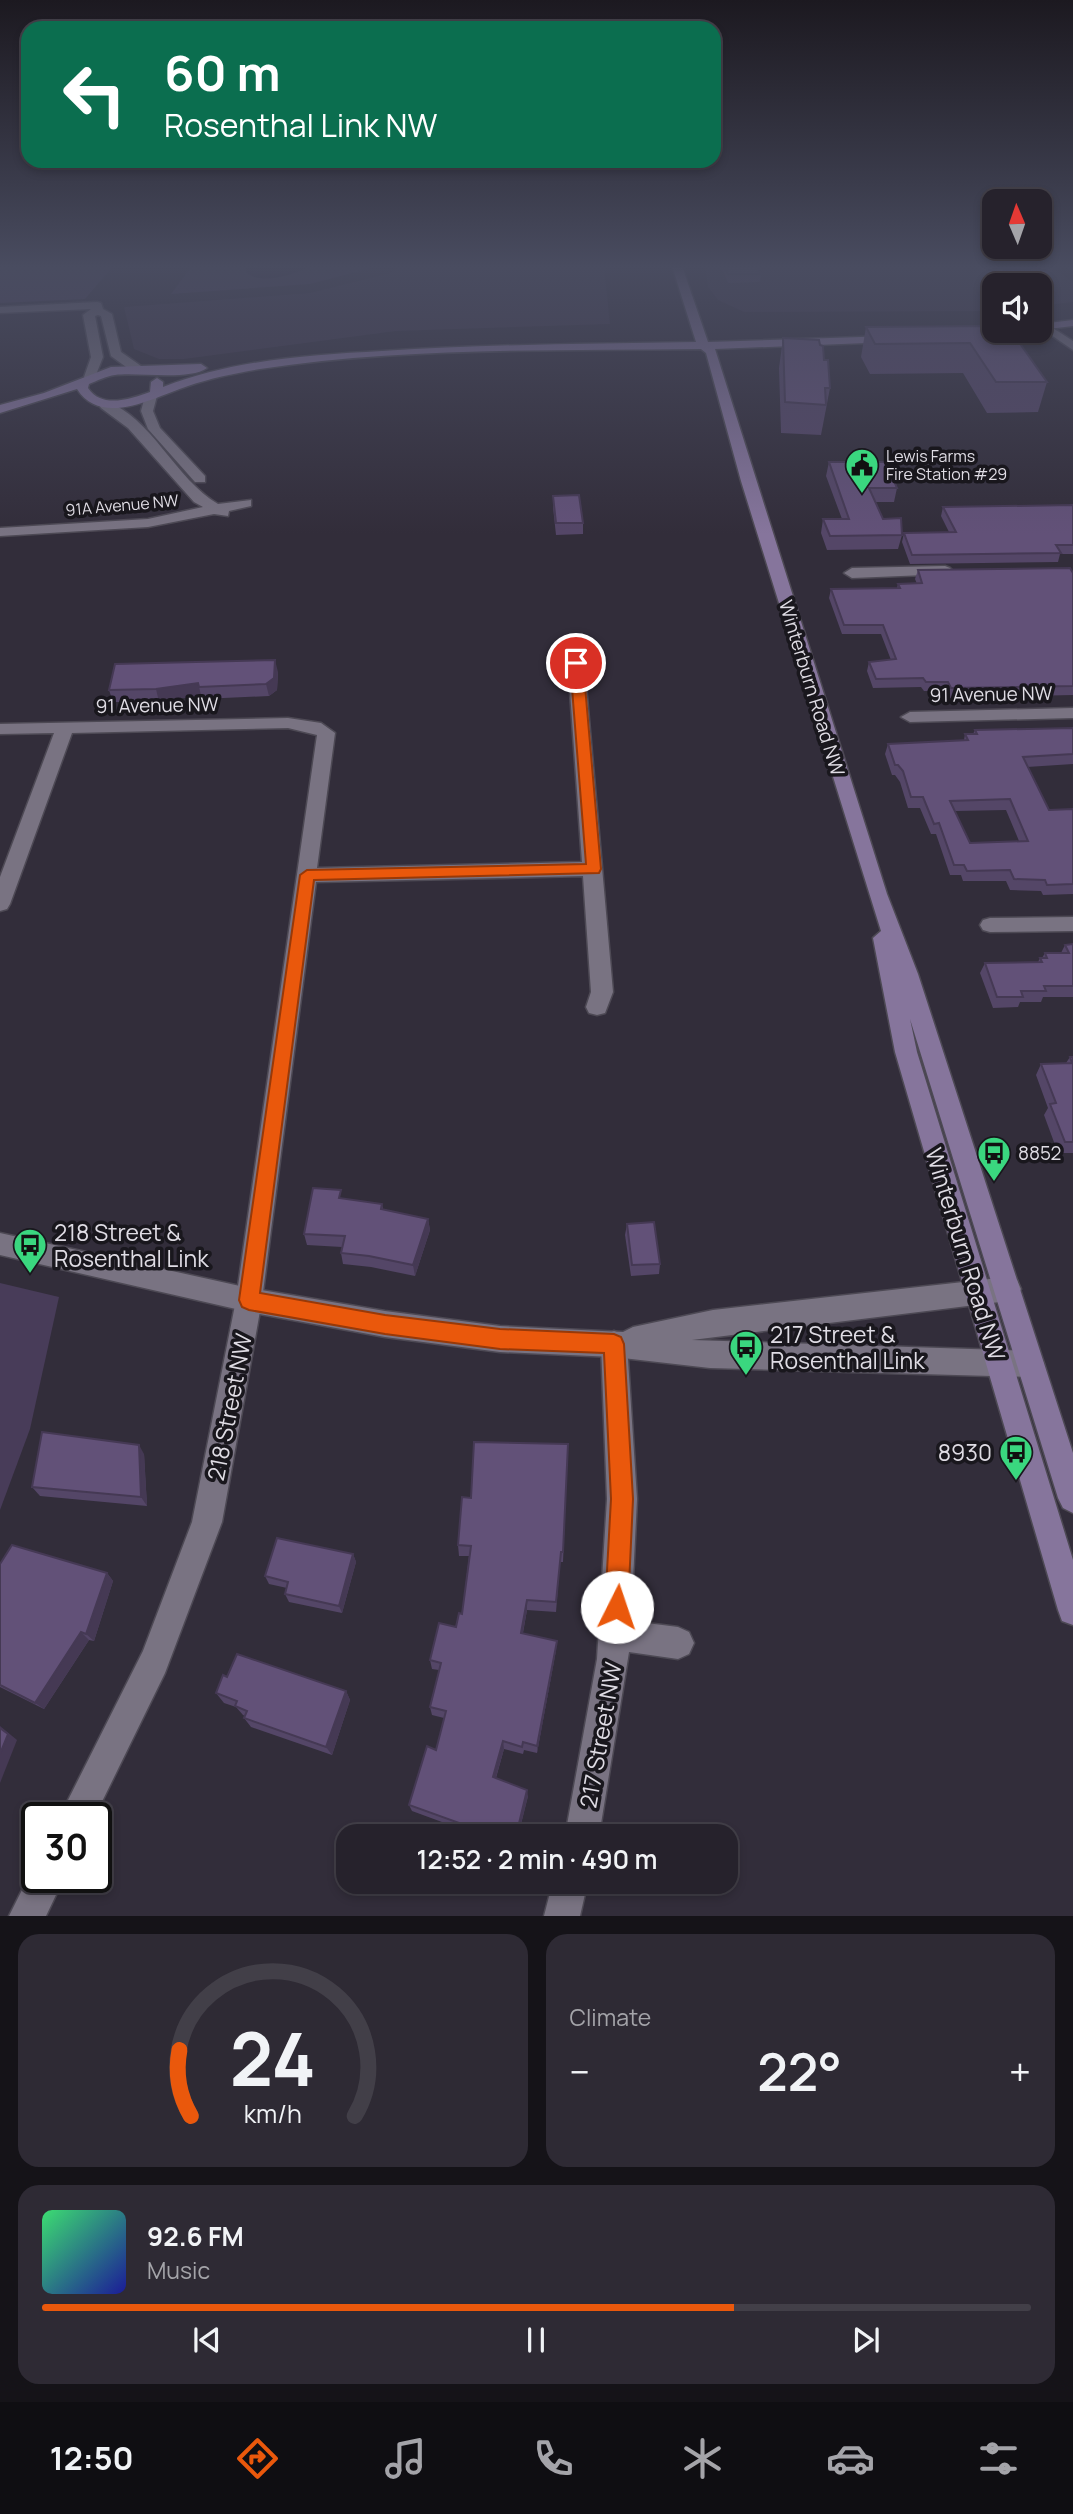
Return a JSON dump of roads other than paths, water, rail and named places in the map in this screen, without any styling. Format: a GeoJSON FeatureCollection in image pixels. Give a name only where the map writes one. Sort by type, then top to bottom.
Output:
{"type":"FeatureCollection","features":[{"type":"Feature","properties":{"kind":"main road"},"geometry":{"type":"LineString","coordinates":[[0,409],[48,396],[111,371],[195,369],[281,355]]}},
{"type":"Feature","properties":{"kind":"main road"},"geometry":{"type":"LineString","coordinates":[[0,420],[68,405],[131,402],[202,377],[334,358],[388,355]]}},
{"type":"Feature","properties":{"kind":"main road","name":"Winterburn Road NW"},"geometry":{"type":"LineString","coordinates":[[698,355],[719,425],[748,481]]}},
{"type":"Feature","properties":{"kind":"main road","name":"Winterburn Road NW"},"geometry":{"type":"LineString","coordinates":[[712,355],[748,481],[877,894],[907,974],[1073,1498]]}},
{"type":"Feature","properties":{"kind":"main road"},"geometry":{"type":"LineString","coordinates":[[727,404],[730,369]]}},
{"type":"Feature","properties":{"kind":"main road"},"geometry":{"type":"LineString","coordinates":[[139,370],[156,382],[154,395]]}},
{"type":"Feature","properties":{"kind":"main road"},"geometry":{"type":"LineString","coordinates":[[87,379],[84,394],[101,404]]}},
{"type":"Feature","properties":{"kind":"main road","name":"Winterburn Road NW"},"geometry":{"type":"LineString","coordinates":[[877,894],[889,974],[906,1052],[1073,1610]]}},
{"type":"Feature","properties":{"kind":"street"},"geometry":{"type":"LineString","coordinates":[[87,379],[97,355]]}},
{"type":"Feature","properties":{"kind":"street"},"geometry":{"type":"LineString","coordinates":[[117,355],[139,370]]}},
{"type":"Feature","properties":{"kind":"street"},"geometry":{"type":"LineString","coordinates":[[154,395],[147,411],[154,429],[214,493],[220,509],[232,522]]}},
{"type":"Feature","properties":{"kind":"street"},"geometry":{"type":"LineString","coordinates":[[101,404],[132,425],[198,499],[220,509]]}},
{"type":"Feature","properties":{"kind":"street","name":"91A Avenue NW"},"geometry":{"type":"LineString","coordinates":[[0,532],[138,524],[246,503]]}},
{"type":"Feature","properties":{"kind":"street"},"geometry":{"type":"LineString","coordinates":[[852,573],[962,571]]}},
{"type":"Feature","properties":{"kind":"street"},"geometry":{"type":"LineString","coordinates":[[576,663],[602,992],[597,1007]]}},
{"type":"Feature","properties":{"kind":"street","name":"91 Avenue NW"},"geometry":{"type":"LineString","coordinates":[[910,717],[1073,713]]}},
{"type":"Feature","properties":{"kind":"street","name":"91 Avenue NW"},"geometry":{"type":"LineString","coordinates":[[0,729],[288,723],[315,727]]}},
{"type":"Feature","properties":{"kind":"street","name":"218 Street NW"},"geometry":{"type":"LineString","coordinates":[[84,1802],[154,1662],[207,1522],[249,1300],[326,742],[326,733],[315,727]]}},
{"type":"Feature","properties":{"kind":"street"},"geometry":{"type":"LineString","coordinates":[[0,904],[65,728]]}},
{"type":"Feature","properties":{"kind":"street"},"geometry":{"type":"LineString","coordinates":[[307,875],[594,869]]}},
{"type":"Feature","properties":{"kind":"street"},"geometry":{"type":"LineString","coordinates":[[990,925],[1073,924]]}},
{"type":"Feature","properties":{"kind":"street"},"geometry":{"type":"LineString","coordinates":[[0,1244],[249,1300],[385,1324],[500,1339],[614,1344],[710,1355],[1031,1364]]}},
{"type":"Feature","properties":{"kind":"street"},"geometry":{"type":"LineString","coordinates":[[614,1344],[713,1323],[1007,1289]]}},
{"type":"Feature","properties":{"kind":"street","name":"217 Street NW"},"geometry":{"type":"LineString","coordinates":[[585,1824],[615,1634],[622,1499],[614,1344]]}},
{"type":"Feature","properties":{"kind":"street","name":"217 Street NW"},"geometry":{"type":"LineString","coordinates":[[615,1634],[678,1643]]}},
{"type":"Feature","properties":{"kind":"street"},"geometry":{"type":"LineString","coordinates":[[27,1916],[38,1893]]}},
{"type":"Feature","properties":{"kind":"street"},"geometry":{"type":"LineString","coordinates":[[562,1916],[568,1894]]}},
{"type":"Feature","properties":{"kind":"place","name":"Lewis Farms Fire Station #29"},"geometry":{"type":"Point","coordinates":[862,495]}},
{"type":"Feature","properties":{"kind":"place","name":"8852"},"geometry":{"type":"Point","coordinates":[994,1183]}},
{"type":"Feature","properties":{"kind":"place","name":"218 Street & Rosenthal Link"},"geometry":{"type":"Point","coordinates":[30,1275]}},
{"type":"Feature","properties":{"kind":"place","name":"217 Street & Rosenthal Link"},"geometry":{"type":"Point","coordinates":[746,1377]}},
{"type":"Feature","properties":{"kind":"place","name":"8930"},"geometry":{"type":"Point","coordinates":[1016,1482]}}]}
